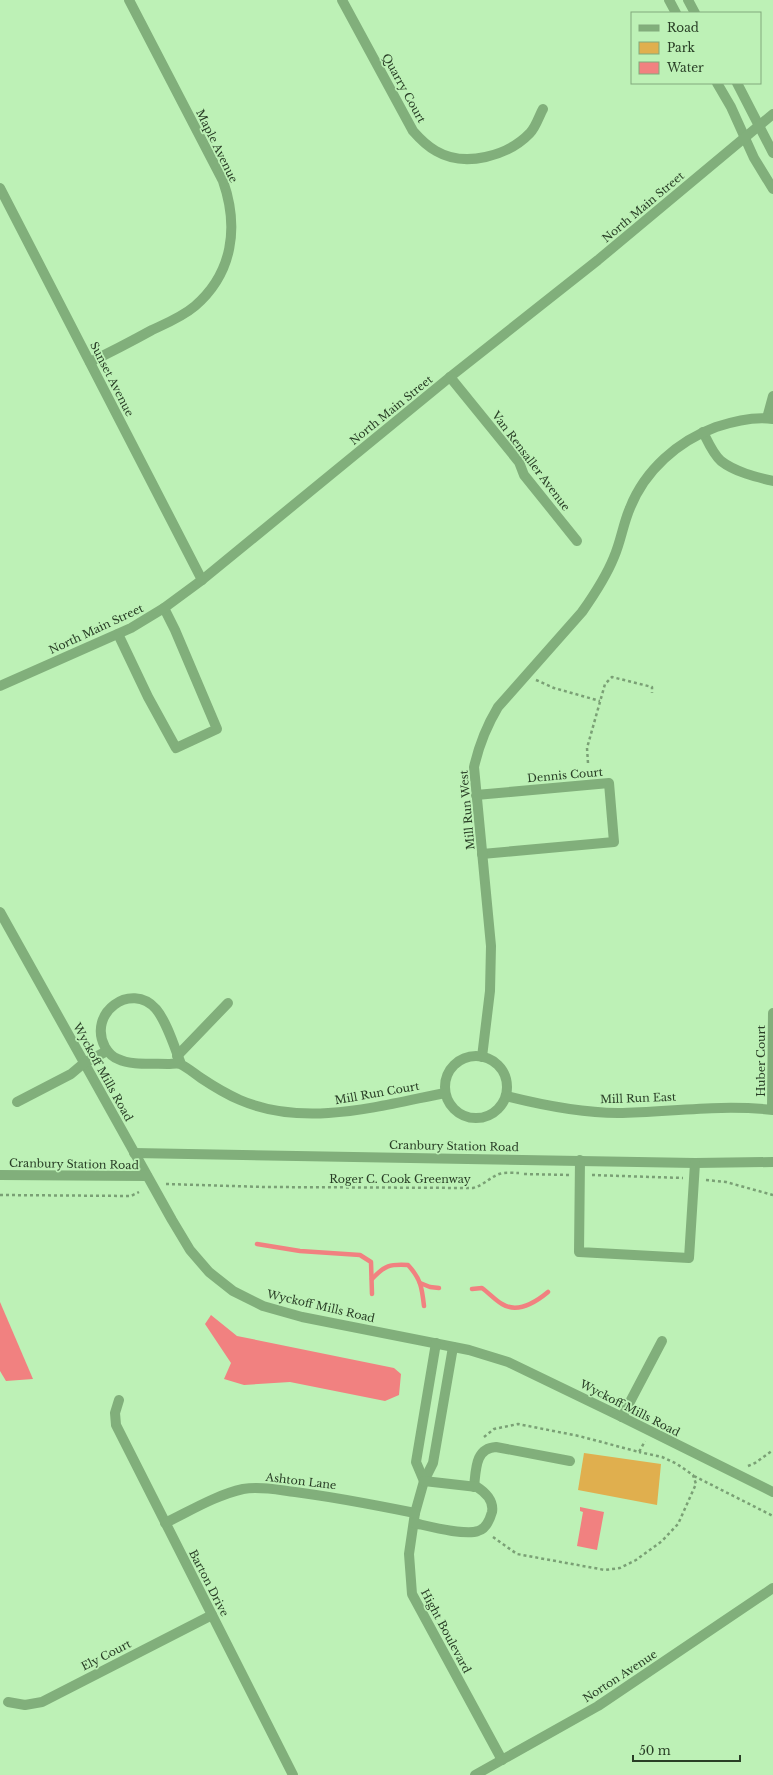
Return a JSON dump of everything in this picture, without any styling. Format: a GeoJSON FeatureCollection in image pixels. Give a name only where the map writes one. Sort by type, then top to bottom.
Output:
{"type":"FeatureCollection","features":[{"type":"Feature","properties":{"kind":"street","name":"Maple Avenue"},"geometry":{"type":"LineString","coordinates":[[90,362],[179,317],[194,306],[209,292],[220,274],[227,257],[231,239],[232,219],[229,198],[223,181],[129,0]]}},
{"type":"Feature","properties":{"kind":"street"},"geometry":{"type":"LineString","coordinates":[[669,0],[675,12]]}},
{"type":"Feature","properties":{"kind":"street"},"geometry":{"type":"LineString","coordinates":[[688,0],[694,12]]}},
{"type":"Feature","properties":{"kind":"street","name":"Quarry Court"},"geometry":{"type":"LineString","coordinates":[[345,1],[413,131],[424,143],[437,152],[450,157],[465,159],[493,155],[519,142],[531,132],[543,108]]}},
{"type":"Feature","properties":{"kind":"street"},"geometry":{"type":"LineString","coordinates":[[718,84],[731,107],[754,158],[773,189]]}},
{"type":"Feature","properties":{"kind":"street"},"geometry":{"type":"LineString","coordinates":[[737,84],[773,153]]}},
{"type":"Feature","properties":{"kind":"street","name":"North Main Street"},"geometry":{"type":"LineString","coordinates":[[0,686],[118,634],[164,608],[202,580],[450,377],[598,260],[773,114]]}},
{"type":"Feature","properties":{"kind":"street","name":"Sunset Avenue"},"geometry":{"type":"LineString","coordinates":[[0,188],[202,580]]}},
{"type":"Feature","properties":{"kind":"street","name":"Van Rensaller Avenue"},"geometry":{"type":"LineString","coordinates":[[450,377],[519,462],[524,475],[577,541]]}},
{"type":"Feature","properties":{"kind":"street"},"geometry":{"type":"LineString","coordinates":[[773,396],[770,418],[733,421],[703,432],[710,447],[721,461],[736,470],[773,482]]}},
{"type":"Feature","properties":{"kind":"street","name":"Mill Run West"},"geometry":{"type":"LineString","coordinates":[[482,1056],[490,991],[491,946],[474,767],[480,743],[487,725],[498,707],[582,612],[606,575],[615,556],[630,508],[638,490],[651,472],[672,452],[703,432]]}},
{"type":"Feature","properties":{"kind":"street"},"geometry":{"type":"LineString","coordinates":[[118,634],[148,697],[176,748],[218,729],[164,608]]}},
{"type":"Feature","properties":{"kind":"street","name":"Dennis Court"},"geometry":{"type":"LineString","coordinates":[[476,795],[609,783],[614,842],[482,854]]}},
{"type":"Feature","properties":{"kind":"street","name":"Wyckoff Mills Road"},"geometry":{"type":"LineString","coordinates":[[0,912],[134,1153],[190,1250],[209,1272],[233,1291],[263,1306],[302,1317],[436,1343],[481,1353],[508,1362],[773,1492]]}},
{"type":"Feature","properties":{"kind":"street"},"geometry":{"type":"LineString","coordinates":[[179,1060],[162,1020],[156,1009],[148,1003],[128,999],[118,1002],[108,1010],[102,1020],[100,1030],[102,1041],[107,1051],[115,1058],[124,1062],[179,1060],[228,1003]]}},
{"type":"Feature","properties":{"kind":"street","name":"Huber Court"},"geometry":{"type":"LineString","coordinates":[[773,1013],[773,1109]]}},
{"type":"Feature","properties":{"kind":"street"},"geometry":{"type":"LineString","coordinates":[[17,1102],[71,1074],[84,1063],[107,1051]]}},
{"type":"Feature","properties":{"kind":"street"},"geometry":{"type":"LineString","coordinates":[[482,1056],[492,1060],[500,1067],[505,1076],[507,1085],[506,1096],[496,1111],[488,1116],[474,1118],[461,1115],[453,1109],[448,1102],[445,1093],[446,1080],[451,1068],[465,1058],[482,1056]]}},
{"type":"Feature","properties":{"kind":"street","name":"Mill Run Court"},"geometry":{"type":"LineString","coordinates":[[179,1060],[218,1090],[257,1106],[290,1112],[320,1114],[355,1111],[445,1093]]}},
{"type":"Feature","properties":{"kind":"street","name":"Mill Run East"},"geometry":{"type":"LineString","coordinates":[[506,1096],[549,1106],[586,1111],[618,1112],[705,1107],[773,1109]]}},
{"type":"Feature","properties":{"kind":"street","name":"Cranbury Station Road"},"geometry":{"type":"LineString","coordinates":[[134,1153],[695,1163],[773,1162]]}},
{"type":"Feature","properties":{"kind":"street"},"geometry":{"type":"LineString","coordinates":[[580,1160],[579,1252],[689,1258],[695,1163]]}},
{"type":"Feature","properties":{"kind":"street","name":"Cranbury Station Road"},"geometry":{"type":"LineString","coordinates":[[0,1175],[147,1176]]}},
{"type":"Feature","properties":{"kind":"street"},"geometry":{"type":"LineString","coordinates":[[622,1417],[662,1341]]}},
{"type":"Feature","properties":{"kind":"street"},"geometry":{"type":"LineString","coordinates":[[436,1343],[416,1462],[424,1481],[474,1487],[479,1456],[489,1447],[570,1461]]}},
{"type":"Feature","properties":{"kind":"street","name":"Hight Boulevard"},"geometry":{"type":"LineString","coordinates":[[453,1347],[433,1463],[424,1481],[414,1518],[409,1554],[412,1594],[502,1760]]}},
{"type":"Feature","properties":{"kind":"street","name":"Barton Drive"},"geometry":{"type":"LineString","coordinates":[[120,1400],[115,1413],[116,1425],[293,1775]]}},
{"type":"Feature","properties":{"kind":"street"},"geometry":{"type":"LineString","coordinates":[[425,1403],[443,1406]]}},
{"type":"Feature","properties":{"kind":"street","name":"Ashton Lane"},"geometry":{"type":"LineString","coordinates":[[165,1523],[209,1501],[227,1494],[244,1489],[266,1488],[321,1495],[414,1518],[466,1533],[479,1531],[486,1526],[493,1508],[490,1499],[484,1492],[474,1487]]}},
{"type":"Feature","properties":{"kind":"street","name":"Norton Avenue"},"geometry":{"type":"LineString","coordinates":[[475,1775],[598,1706],[773,1588]]}},
{"type":"Feature","properties":{"kind":"street","name":"Ely Court"},"geometry":{"type":"LineString","coordinates":[[8,1702],[25,1705],[42,1702],[212,1615]]}},
{"type":"Feature","properties":{"kind":"path"},"geometry":{"type":"LineString","coordinates":[[528,673],[544,684],[600,701]]}},
{"type":"Feature","properties":{"kind":"path"},"geometry":{"type":"LineString","coordinates":[[588,763],[587,748],[605,684],[612,677],[652,687],[652,693]]}},
{"type":"Feature","properties":{"kind":"path","name":"Roger C. Cook Greenway"},"geometry":{"type":"LineString","coordinates":[[166,1184],[281,1187],[474,1188],[483,1185],[490,1179],[501,1174],[580,1175],[694,1179],[726,1182],[773,1194]]}},
{"type":"Feature","properties":{"kind":"path"},"geometry":{"type":"LineString","coordinates":[[0,1194],[131,1196],[139,1192]]}},
{"type":"Feature","properties":{"kind":"path"},"geometry":{"type":"LineString","coordinates":[[480,1440],[494,1428],[518,1424],[579,1436],[662,1457],[677,1464],[693,1475],[773,1516]]}},
{"type":"Feature","properties":{"kind":"path"},"geometry":{"type":"LineString","coordinates":[[639,1452],[645,1441]]}},
{"type":"Feature","properties":{"kind":"path"},"geometry":{"type":"LineString","coordinates":[[744,1465],[748,1466],[755,1463],[773,1450]]}},
{"type":"Feature","properties":{"kind":"path"},"geometry":{"type":"LineString","coordinates":[[493,1537],[517,1554],[605,1570],[620,1568],[636,1560],[662,1541],[678,1524],[696,1484],[693,1475]]}},
{"type":"Feature","properties":{"kind":"green space"},"geometry":{"type":"Polygon","coordinates":[[[584,1453],[661,1464],[657,1505],[578,1490],[584,1453]]]}},
{"type":"Feature","properties":{"kind":"water"},"geometry":{"type":"Polygon","coordinates":[[[0,1302],[33,1379],[6,1381],[0,1371],[0,1302]]]}},
{"type":"Feature","properties":{"kind":"water"},"geometry":{"type":"Polygon","coordinates":[[[211,1315],[237,1336],[394,1368],[401,1374],[399,1395],[385,1401],[290,1382],[244,1385],[224,1379],[231,1363],[205,1324],[211,1315]]]}},
{"type":"Feature","properties":{"kind":"water"},"geometry":{"type":"Polygon","coordinates":[[[580,1507],[604,1512],[597,1550],[577,1546],[583,1512],[580,1511],[580,1507]]]}},
{"type":"Feature","properties":{"kind":"waterway"},"geometry":{"type":"LineString","coordinates":[[257,1244],[300,1251],[360,1255],[371,1262],[372,1294]]}},
{"type":"Feature","properties":{"kind":"waterway"},"geometry":{"type":"LineString","coordinates":[[372,1279],[388,1266],[408,1265],[416,1275],[420,1284],[424,1306]]}},
{"type":"Feature","properties":{"kind":"waterway"},"geometry":{"type":"LineString","coordinates":[[420,1283],[430,1287],[439,1288]]}},
{"type":"Feature","properties":{"kind":"waterway"},"geometry":{"type":"LineString","coordinates":[[472,1289],[482,1288],[497,1301],[508,1307],[514,1308],[526,1306],[538,1300],[548,1292]]}}]}
